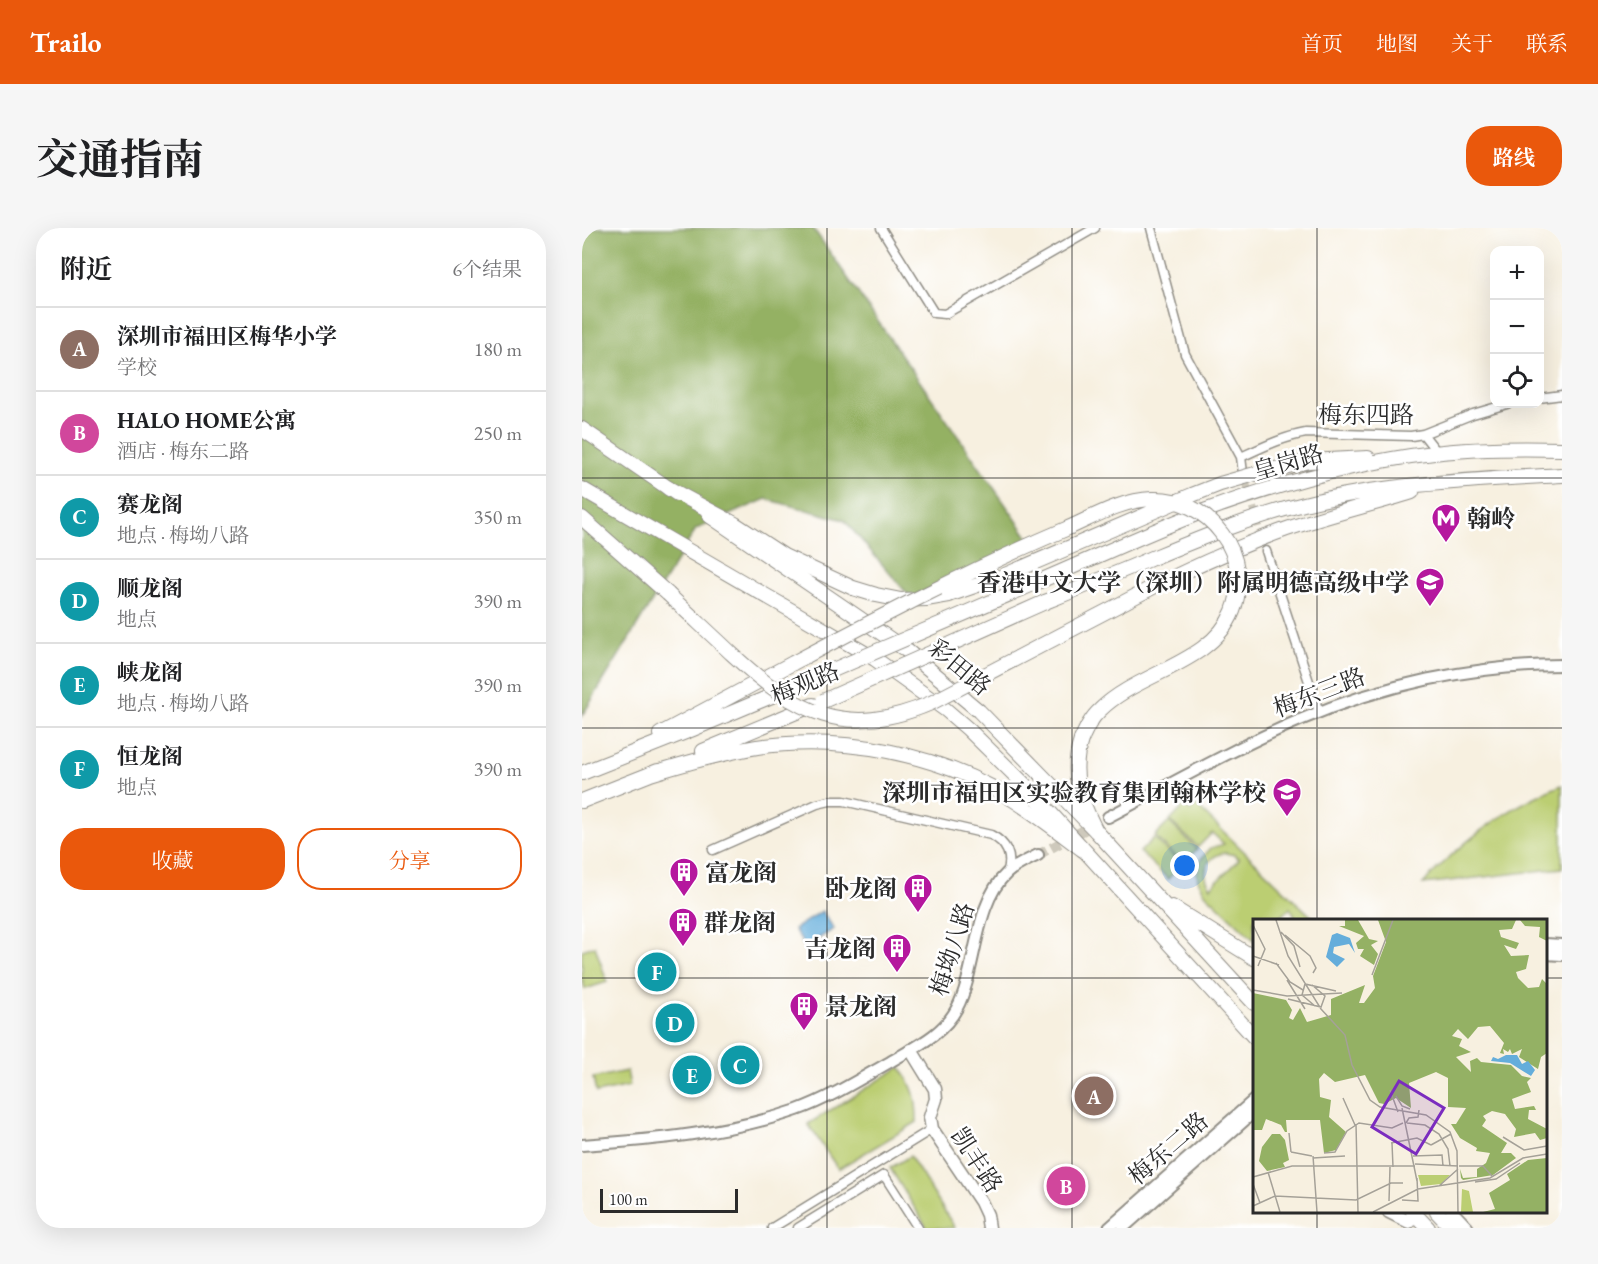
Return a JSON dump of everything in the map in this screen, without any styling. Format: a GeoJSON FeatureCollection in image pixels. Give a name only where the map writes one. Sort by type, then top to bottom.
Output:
{"type":"FeatureCollection","features":[{"type":"Feature","properties":{"kind":"main road","name":"彩田路"},"geometry":{"type":"LineString","coordinates":[[582,429],[873,627],[913,656],[979,711],[1096,831],[1253,1002]]}},
{"type":"Feature","properties":{"kind":"main road","name":"皇岗路"},"geometry":{"type":"LineString","coordinates":[[1040,581],[1203,512],[1269,489],[1331,473],[1437,452],[1562,449]]}},
{"type":"Feature","properties":{"kind":"main road"},"geometry":{"type":"LineString","coordinates":[[668,488],[735,524],[784,556],[853,588],[901,600],[926,599],[949,595],[998,578],[1191,495],[1249,473],[1310,461],[1403,457]]}},
{"type":"Feature","properties":{"kind":"main road","name":"皇岗路"},"geometry":{"type":"LineString","coordinates":[[1045,602],[1210,534],[1302,504],[1361,492],[1447,482],[1562,475]]}},
{"type":"Feature","properties":{"kind":"main road"},"geometry":{"type":"LineString","coordinates":[[582,518],[744,664],[783,695],[816,713],[846,720],[864,720],[888,718],[931,703],[1155,586],[1220,556],[1287,529],[1447,482]]}},
{"type":"Feature","properties":{"kind":"main road","name":"彩田路"},"geometry":{"type":"LineString","coordinates":[[582,489],[875,659],[912,684],[968,729],[1024,784],[1253,1035]]}},
{"type":"Feature","properties":{"kind":"main road"},"geometry":{"type":"LineString","coordinates":[[598,767],[855,630],[1048,537],[1131,502],[1165,499],[1181,502],[1197,510],[1226,539],[1238,573],[1238,590],[1233,610],[1226,625],[1215,639],[1125,692],[1100,709],[1090,722],[1081,740],[1075,768],[1081,797],[1096,831]]}},
{"type":"Feature","properties":{"kind":"main road","name":"梅观路"},"geometry":{"type":"LineString","coordinates":[[582,773],[693,729],[1040,581]]}},
{"type":"Feature","properties":{"kind":"main road","name":"梅观路"},"geometry":{"type":"LineString","coordinates":[[582,801],[823,700],[1045,602]]}},
{"type":"Feature","properties":{"kind":"main road"},"geometry":{"type":"LineString","coordinates":[[650,774],[700,759],[760,747],[820,744],[875,749],[926,760],[989,786],[1028,809],[1083,850]]}},
{"type":"Feature","properties":{"kind":"main road"},"geometry":{"type":"LineString","coordinates":[[1158,898],[1253,957]]}},
{"type":"Feature","properties":{"kind":"main road","name":"凯丰路"},"geometry":{"type":"LineString","coordinates":[[911,1050],[935,1089],[936,1099],[930,1117],[932,1129],[981,1202],[987,1215],[989,1228]]}},
{"type":"Feature","properties":{"kind":"main road"},"geometry":{"type":"LineString","coordinates":[[1392,1213],[1428,1228]]}},
{"type":"Feature","properties":{"kind":"main road"},"geometry":{"type":"LineString","coordinates":[[1438,1213],[1452,1228]]}},
{"type":"Feature","properties":{"kind":"main road"},"geometry":{"type":"LineString","coordinates":[[1453,1213],[1467,1228]]}},
{"type":"Feature","properties":{"kind":"street"},"geometry":{"type":"LineString","coordinates":[[881,228],[934,313],[945,314],[1095,228]]}},
{"type":"Feature","properties":{"kind":"street"},"geometry":{"type":"LineString","coordinates":[[1151,228],[1185,354],[1249,473]]}},
{"type":"Feature","properties":{"kind":"street"},"geometry":{"type":"LineString","coordinates":[[1544,397],[1562,395]]}},
{"type":"Feature","properties":{"kind":"street","name":"梅东四路"},"geometry":{"type":"LineString","coordinates":[[1241,457],[1282,439],[1306,433],[1411,436],[1423,434],[1493,408]]}},
{"type":"Feature","properties":{"kind":"street"},"geometry":{"type":"LineString","coordinates":[[1423,434],[1437,452]]}},
{"type":"Feature","properties":{"kind":"street"},"geometry":{"type":"LineString","coordinates":[[1266,551],[1318,712]]}},
{"type":"Feature","properties":{"kind":"street","name":"梅东三路"},"geometry":{"type":"LineString","coordinates":[[1108,817],[1256,740],[1318,712],[1368,695],[1462,674],[1509,667],[1562,665]]}},
{"type":"Feature","properties":{"kind":"street"},"geometry":{"type":"LineString","coordinates":[[713,850],[817,804],[844,801],[991,835],[1008,851],[1010,863],[1007,873]]}},
{"type":"Feature","properties":{"kind":"street"},"geometry":{"type":"LineString","coordinates":[[1007,873],[1038,855]]}},
{"type":"Feature","properties":{"kind":"street","name":"梅坳八路"},"geometry":{"type":"LineString","coordinates":[[582,1145],[650,1140],[775,1117],[824,1099],[911,1050],[939,1032],[950,1021],[964,992],[989,900],[1007,873]]}},
{"type":"Feature","properties":{"kind":"street"},"geometry":{"type":"LineString","coordinates":[[1547,944],[1562,945]]}},
{"type":"Feature","properties":{"kind":"street"},"geometry":{"type":"LineString","coordinates":[[1547,954],[1562,955]]}},
{"type":"Feature","properties":{"kind":"street","name":"梅东二路"},"geometry":{"type":"LineString","coordinates":[[1109,1228],[1253,1102]]}},
{"type":"Feature","properties":{"kind":"street","name":"梅东二路"},"geometry":{"type":"LineString","coordinates":[[1123,1228],[1253,1113]]}},
{"type":"Feature","properties":{"kind":"street"},"geometry":{"type":"LineString","coordinates":[[772,1228],[932,1129]]}},
{"type":"Feature","properties":{"kind":"street"},"geometry":{"type":"LineString","coordinates":[[798,1228],[884,1175],[915,1227]]}},
{"type":"Feature","properties":{"kind":"green space"},"geometry":{"type":"Polygon","coordinates":[[[582,228],[813,228],[1033,544],[911,598],[844,520],[766,499],[696,529],[582,716],[582,228]]]}},
{"type":"Feature","properties":{"kind":"green space"},"geometry":{"type":"Polygon","coordinates":[[[1562,785],[1562,868],[1423,884],[1454,853],[1487,826],[1523,803],[1562,785]]]}},
{"type":"Feature","properties":{"kind":"green space"},"geometry":{"type":"Polygon","coordinates":[[[1196,805],[1314,919],[1296,919],[1290,908],[1278,919],[1253,919],[1253,939],[1205,893],[1198,880],[1197,873],[1201,859],[1211,848],[1224,844],[1212,833],[1198,847],[1170,821],[1184,806],[1190,811],[1196,805]],[[1225,853],[1219,854],[1210,861],[1207,865],[1206,876],[1211,887],[1239,859],[1235,855],[1225,853]]]}},
{"type":"Feature","properties":{"kind":"green space"},"geometry":{"type":"Polygon","coordinates":[[[1169,822],[1197,849],[1183,863],[1155,836],[1169,822]]]}},
{"type":"Feature","properties":{"kind":"green space"},"geometry":{"type":"Polygon","coordinates":[[[1154,838],[1182,864],[1168,879],[1140,852],[1154,838]]]}},
{"type":"Feature","properties":{"kind":"green space"},"geometry":{"type":"Polygon","coordinates":[[[595,946],[607,982],[585,989],[582,978],[582,950],[595,946]]]}},
{"type":"Feature","properties":{"kind":"green space"},"geometry":{"type":"Polygon","coordinates":[[[900,1067],[914,1093],[917,1122],[838,1169],[808,1124],[900,1067]]]}},
{"type":"Feature","properties":{"kind":"green space"},"geometry":{"type":"Polygon","coordinates":[[[627,1071],[630,1086],[596,1093],[593,1078],[627,1071]]]}},
{"type":"Feature","properties":{"kind":"green space"},"geometry":{"type":"Polygon","coordinates":[[[910,1156],[955,1228],[927,1228],[890,1168],[910,1156]]]}},
{"type":"Feature","properties":{"kind":"water"},"geometry":{"type":"Polygon","coordinates":[[[822,911],[834,929],[805,947],[794,929],[822,911]]]}},
{"type":"Feature","properties":{"kind":"tunnel"},"geometry":{"type":"LineString","coordinates":[[1243,473],[1263,542]]}},
{"type":"Feature","properties":{"kind":"tunnel"},"geometry":{"type":"LineString","coordinates":[[1038,855],[1108,817]]}},
{"type":"Feature","properties":{"kind":"place","name":"翰岭"},"geometry":{"type":"Point","coordinates":[1446,544]}},
{"type":"Feature","properties":{"kind":"place","name":"香港中文大学（深圳）附属明德高级中学"},"geometry":{"type":"Point","coordinates":[1430,608]}},
{"type":"Feature","properties":{"kind":"place","name":"深圳市福田区实验教育集团翰林学校"},"geometry":{"type":"Point","coordinates":[1287,818]}},
{"type":"Feature","properties":{"kind":"place","name":"富龙阁"},"geometry":{"type":"Point","coordinates":[684,898]}},
{"type":"Feature","properties":{"kind":"place","name":"卧龙阁"},"geometry":{"type":"Point","coordinates":[918,914]}},
{"type":"Feature","properties":{"kind":"place","name":"群龙阁"},"geometry":{"type":"Point","coordinates":[683,948]}},
{"type":"Feature","properties":{"kind":"place","name":"恒龙阁"},"geometry":{"type":"Point","coordinates":[657,972]}},
{"type":"Feature","properties":{"kind":"place","name":"吉龙阁"},"geometry":{"type":"Point","coordinates":[897,974]}},
{"type":"Feature","properties":{"kind":"place","name":"顺龙阁"},"geometry":{"type":"Point","coordinates":[675,1023]}},
{"type":"Feature","properties":{"kind":"place","name":"景龙阁"},"geometry":{"type":"Point","coordinates":[804,1032]}},
{"type":"Feature","properties":{"kind":"place","name":"赛龙阁"},"geometry":{"type":"Point","coordinates":[740,1065]}},
{"type":"Feature","properties":{"kind":"place","name":"峡龙阁"},"geometry":{"type":"Point","coordinates":[692,1075]}},
{"type":"Feature","properties":{"kind":"place","name":"深圳市福田区梅华小学"},"geometry":{"type":"Point","coordinates":[1094,1096]}},
{"type":"Feature","properties":{"kind":"place","name":"HALO HOME公寓"},"geometry":{"type":"Point","coordinates":[1066,1186]}}]}
